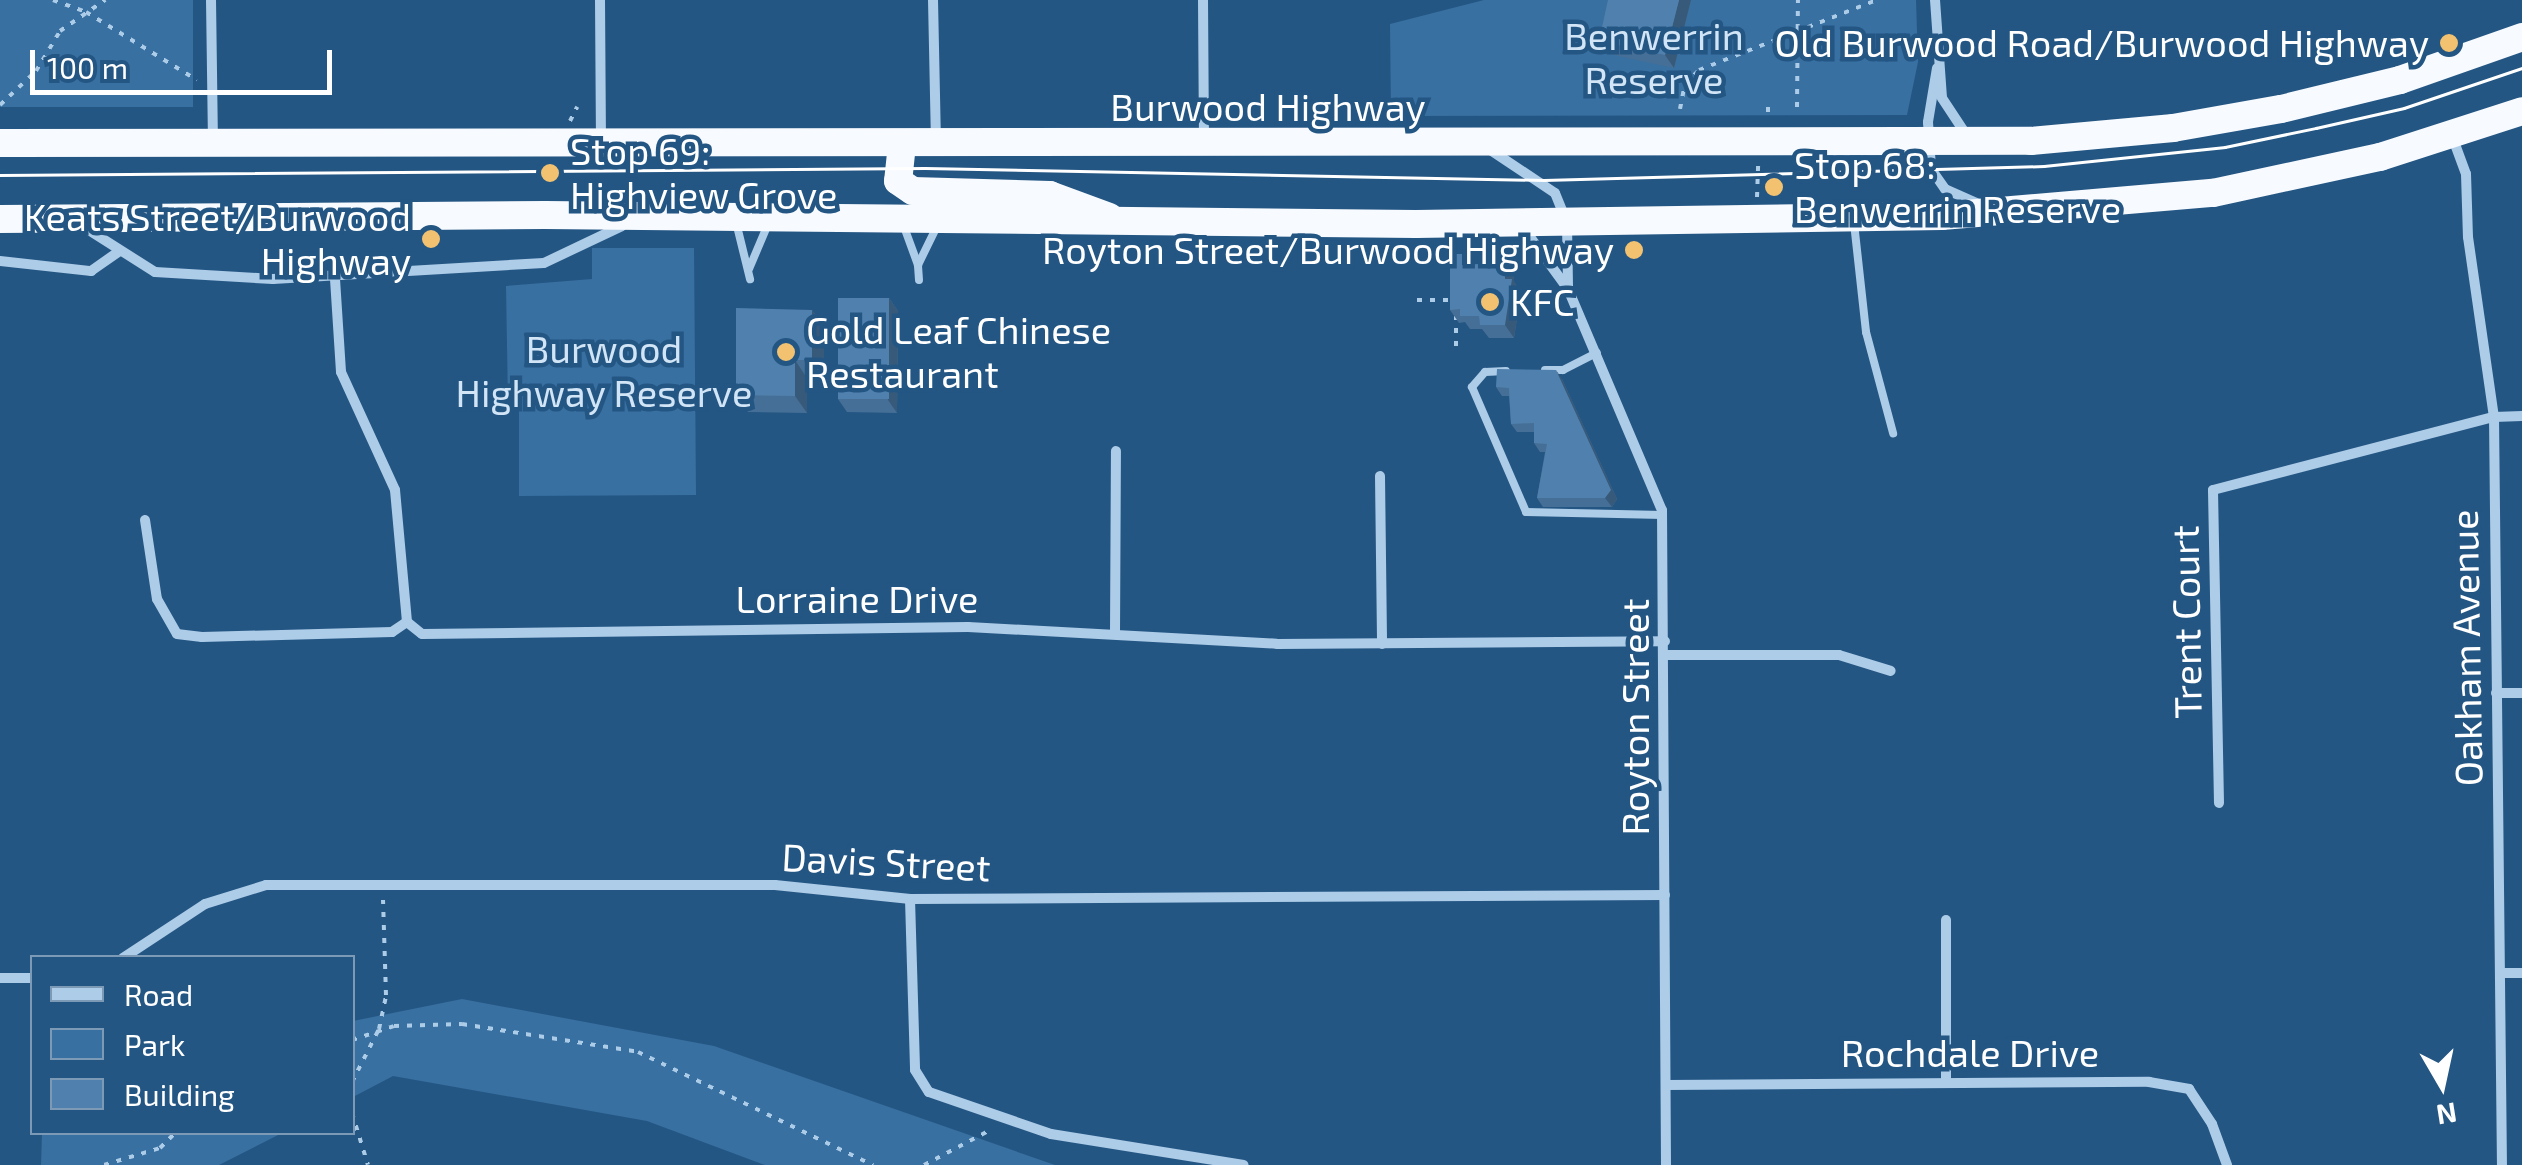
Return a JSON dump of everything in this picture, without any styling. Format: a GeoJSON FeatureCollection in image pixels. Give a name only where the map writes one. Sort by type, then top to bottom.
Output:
{"type":"FeatureCollection","features":[{"type":"Feature","properties":{"kind":"highway","name":"Burwood Highway"},"geometry":{"type":"LineString","coordinates":[[0,143],[1974,144],[2100,137],[2263,113],[2400,80],[2522,37]]}},
{"type":"Feature","properties":{"kind":"highway"},"geometry":{"type":"LineString","coordinates":[[0,219],[646,216],[903,223],[1568,223],[1997,213],[2213,194],[2452,136],[2522,111]]}},
{"type":"Feature","properties":{"kind":"highway"},"geometry":{"type":"LineString","coordinates":[[902,144],[898,181],[914,191],[1050,195],[1124,222]]}},
{"type":"Feature","properties":{"kind":"street"},"geometry":{"type":"LineString","coordinates":[[210,0],[213,142]]}},
{"type":"Feature","properties":{"kind":"street"},"geometry":{"type":"LineString","coordinates":[[600,0],[601,143]]}},
{"type":"Feature","properties":{"kind":"street"},"geometry":{"type":"LineString","coordinates":[[933,0],[936,144]]}},
{"type":"Feature","properties":{"kind":"street"},"geometry":{"type":"LineString","coordinates":[[1203,0],[1204,144]]}},
{"type":"Feature","properties":{"kind":"street"},"geometry":{"type":"LineString","coordinates":[[1936,0],[1937,68],[1928,144],[1937,182],[1997,213]]}},
{"type":"Feature","properties":{"kind":"street"},"geometry":{"type":"LineString","coordinates":[[1937,68],[1947,110],[1974,144]]}},
{"type":"Feature","properties":{"kind":"street","name":"Oakham Avenue"},"geometry":{"type":"LineString","coordinates":[[2452,136],[2466,174],[2468,236],[2494,416],[2502,1165]]}},
{"type":"Feature","properties":{"kind":"street","name":"Royton Street"},"geometry":{"type":"LineString","coordinates":[[1484,146],[1544,180],[1568,223],[1568,289]]}},
{"type":"Feature","properties":{"kind":"street"},"geometry":{"type":"LineString","coordinates":[[71,220],[118,252],[173,276],[335,279],[550,262],[646,216]]}},
{"type":"Feature","properties":{"kind":"street","name":"Royton Street"},"geometry":{"type":"LineString","coordinates":[[1520,223],[1568,289],[1652,476],[1662,515],[1666,640],[1666,1165]]}},
{"type":"Feature","properties":{"kind":"street"},"geometry":{"type":"LineString","coordinates":[[0,261],[91,271],[118,252]]}},
{"type":"Feature","properties":{"kind":"street"},"geometry":{"type":"LineString","coordinates":[[335,279],[341,372],[395,490],[407,622]]}},
{"type":"Feature","properties":{"kind":"street"},"geometry":{"type":"LineString","coordinates":[[2494,416],[2522,416]]}},
{"type":"Feature","properties":{"kind":"street","name":"Trent Court"},"geometry":{"type":"LineString","coordinates":[[2219,803],[2213,490],[2494,416]]}},
{"type":"Feature","properties":{"kind":"street"},"geometry":{"type":"LineString","coordinates":[[1115,633],[1116,450]]}},
{"type":"Feature","properties":{"kind":"street"},"geometry":{"type":"LineString","coordinates":[[1380,476],[1382,644]]}},
{"type":"Feature","properties":{"kind":"street","name":"Lorraine Drive"},"geometry":{"type":"LineString","coordinates":[[146,520],[157,600],[177,634],[392,632],[407,622],[422,634],[968,626],[1382,644],[1666,640]]}},
{"type":"Feature","properties":{"kind":"street"},"geometry":{"type":"LineString","coordinates":[[1665,654],[1839,655],[1891,670]]}},
{"type":"Feature","properties":{"kind":"street"},"geometry":{"type":"LineString","coordinates":[[2496,694],[2522,694]]}},
{"type":"Feature","properties":{"kind":"street","name":"Davis Street"},"geometry":{"type":"LineString","coordinates":[[127,955],[204,904],[266,886],[775,885],[910,899],[1665,894]]}},
{"type":"Feature","properties":{"kind":"street"},"geometry":{"type":"LineString","coordinates":[[910,899],[920,1083],[928,1092],[1051,1134],[1244,1165]]}},
{"type":"Feature","properties":{"kind":"street"},"geometry":{"type":"LineString","coordinates":[[1946,920],[1946,1083]]}},
{"type":"Feature","properties":{"kind":"street"},"geometry":{"type":"LineString","coordinates":[[2501,973],[2522,974]]}},
{"type":"Feature","properties":{"kind":"street"},"geometry":{"type":"LineString","coordinates":[[0,978],[30,978]]}},
{"type":"Feature","properties":{"kind":"street","name":"Rochdale Drive"},"geometry":{"type":"LineString","coordinates":[[1666,1086],[2149,1082],[2189,1089],[2212,1124],[2227,1165]]}},
{"type":"Feature","properties":{"kind":"lane"},"geometry":{"type":"LineString","coordinates":[[1854,218],[1866,332],[1893,433]]}},
{"type":"Feature","properties":{"kind":"lane"},"geometry":{"type":"LineString","coordinates":[[736,219],[742,262],[749,274],[770,220]]}},
{"type":"Feature","properties":{"kind":"lane"},"geometry":{"type":"LineString","coordinates":[[903,223],[918,265],[918,280]]}},
{"type":"Feature","properties":{"kind":"lane"},"geometry":{"type":"LineString","coordinates":[[918,265],[938,223]]}},
{"type":"Feature","properties":{"kind":"lane"},"geometry":{"type":"LineString","coordinates":[[1597,353],[1564,370],[1485,372],[1472,387],[1526,512],[1662,515]]}},
{"type":"Feature","properties":{"kind":"path"},"geometry":{"type":"LineString","coordinates":[[53,0],[86,12],[189,76]]}},
{"type":"Feature","properties":{"kind":"path"},"geometry":{"type":"LineString","coordinates":[[0,105],[36,71],[60,31],[106,0]]}},
{"type":"Feature","properties":{"kind":"path"},"geometry":{"type":"LineString","coordinates":[[1797,107],[1798,0]]}},
{"type":"Feature","properties":{"kind":"path"},"geometry":{"type":"LineString","coordinates":[[1680,109],[1685,84],[1700,70],[1877,0]]}},
{"type":"Feature","properties":{"kind":"path"},"geometry":{"type":"LineString","coordinates":[[568,125],[577,107]]}},
{"type":"Feature","properties":{"kind":"path"},"geometry":{"type":"LineString","coordinates":[[1756,176],[1757,198]]}},
{"type":"Feature","properties":{"kind":"path"},"geometry":{"type":"LineString","coordinates":[[1417,300],[1457,300],[1456,350]]}},
{"type":"Feature","properties":{"kind":"path"},"geometry":{"type":"LineString","coordinates":[[355,1076],[379,1029],[386,995],[382,885]]}},
{"type":"Feature","properties":{"kind":"path"},"geometry":{"type":"LineString","coordinates":[[355,1039],[379,1029],[462,1024],[638,1052],[873,1165]]}},
{"type":"Feature","properties":{"kind":"path"},"geometry":{"type":"LineString","coordinates":[[924,1165],[1010,1120]]}},
{"type":"Feature","properties":{"kind":"path"},"geometry":{"type":"LineString","coordinates":[[355,1122],[368,1165]]}},
{"type":"Feature","properties":{"kind":"path"},"geometry":{"type":"LineString","coordinates":[[104,1165],[160,1148],[173,1135]]}},
{"type":"Feature","properties":{"kind":"green space"},"geometry":{"type":"Polygon","coordinates":[[[0,0],[193,0],[193,107],[0,107],[0,0]]]}},
{"type":"Feature","properties":{"kind":"green space","name":"Benwerrin Reserve"},"geometry":{"type":"Polygon","coordinates":[[[1484,0],[1916,0],[1918,62],[1907,115],[1391,116],[1390,24],[1484,0]]]}},
{"type":"Feature","properties":{"kind":"green space","name":"Burwood Highway Reserve"},"geometry":{"type":"Polygon","coordinates":[[[592,248],[694,248],[696,495],[519,496],[519,404],[508,404],[506,286],[592,279],[592,248]]]}},
{"type":"Feature","properties":{"kind":"green space"},"geometry":{"type":"Polygon","coordinates":[[[462,999],[714,1046],[1055,1165],[765,1165],[647,1121],[393,1076],[355,1096],[355,1021],[462,999]]]}},
{"type":"Feature","properties":{"kind":"green space"},"geometry":{"type":"Polygon","coordinates":[[[42,1135],[278,1135],[219,1165],[41,1165],[42,1135]]]}},
{"type":"Feature","properties":{"kind":"building"},"geometry":{"type":"Polygon","coordinates":[[[1608,0],[1679,0],[1665,55],[1599,41],[1608,0]]]}},
{"type":"Feature","properties":{"kind":"building","name":"KFC"},"geometry":{"type":"Polygon","coordinates":[[[1483,252],[1496,252],[1497,264],[1505,265],[1505,279],[1512,279],[1505,325],[1480,325],[1479,316],[1460,316],[1460,309],[1450,310],[1450,254],[1462,254],[1462,265],[1484,264],[1483,252]]]}},
{"type":"Feature","properties":{"kind":"building"},"geometry":{"type":"Polygon","coordinates":[[[838,298],[889,298],[889,399],[838,399],[838,298]]]}},
{"type":"Feature","properties":{"kind":"building","name":"Gold Leaf Chinese Restaurant"},"geometry":{"type":"Polygon","coordinates":[[[736,308],[812,310],[812,360],[795,360],[795,396],[736,395],[736,308]]]}},
{"type":"Feature","properties":{"kind":"building"},"geometry":{"type":"Polygon","coordinates":[[[1497,369],[1556,370],[1611,490],[1605,498],[1537,498],[1547,444],[1534,443],[1534,423],[1511,424],[1509,388],[1496,387],[1497,369]]]}},
{"type":"Feature","properties":{"kind":"tram line"},"geometry":{"type":"LineString","coordinates":[[0,175],[925,168],[1544,180],[2044,166],[2225,147],[2404,108],[2522,68]]}},
{"type":"Feature","properties":{"kind":"place","name":"Old Burwood Road/Burwood Highway"},"geometry":{"type":"Point","coordinates":[2449,43]}},
{"type":"Feature","properties":{"kind":"place","name":"Stop 69: Highview Grove"},"geometry":{"type":"Point","coordinates":[550,173]}},
{"type":"Feature","properties":{"kind":"place","name":"Stop 68: Benwerrin Reserve"},"geometry":{"type":"Point","coordinates":[1774,187]}},
{"type":"Feature","properties":{"kind":"place","name":"Keats Street/Burwood Highway"},"geometry":{"type":"Point","coordinates":[431,239]}},
{"type":"Feature","properties":{"kind":"place","name":"Royton Street/Burwood Highway"},"geometry":{"type":"Point","coordinates":[1634,250]}},
{"type":"Feature","properties":{"kind":"place","name":"KFC"},"geometry":{"type":"Point","coordinates":[1490,302]}},
{"type":"Feature","properties":{"kind":"place","name":"Gold Leaf Chinese Restaurant"},"geometry":{"type":"Point","coordinates":[786,352]}}]}
